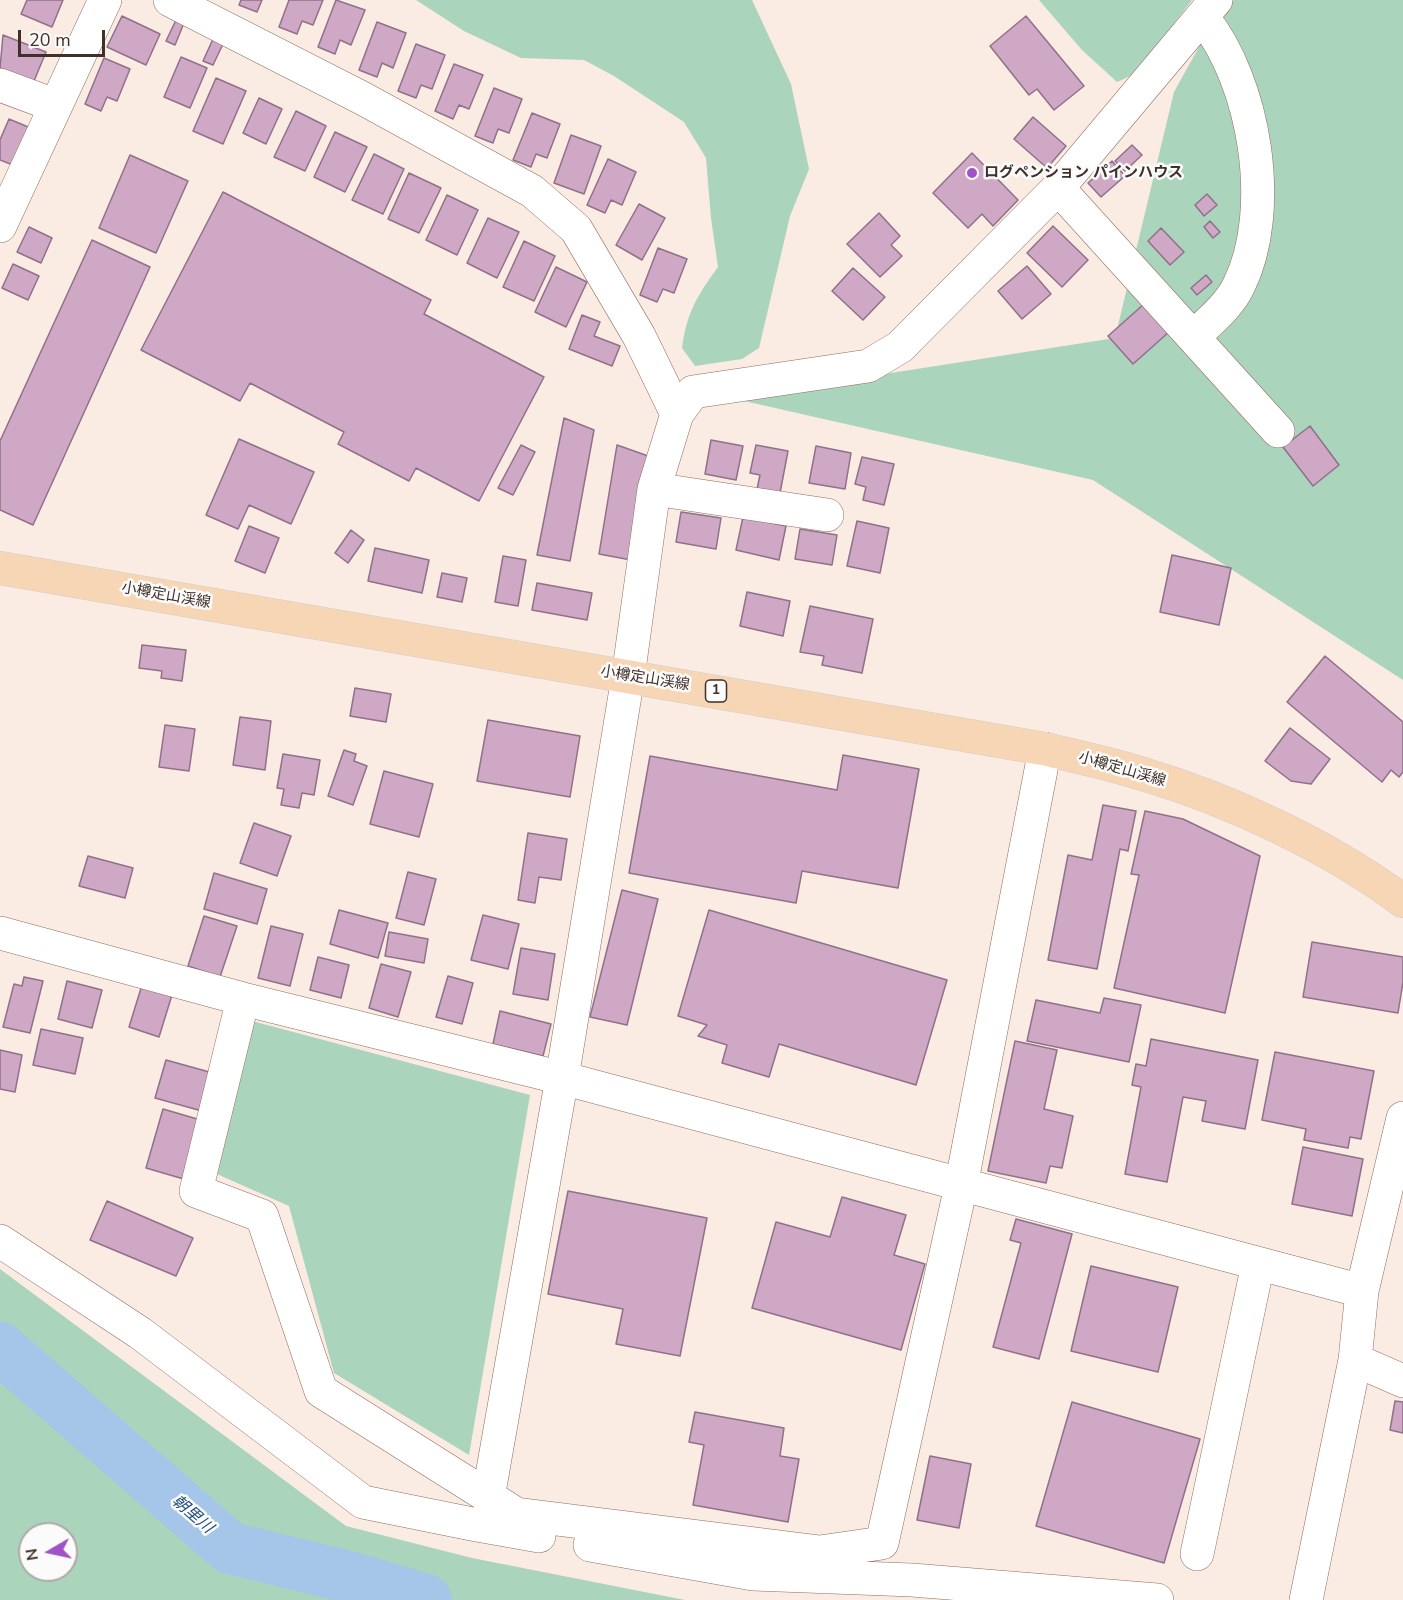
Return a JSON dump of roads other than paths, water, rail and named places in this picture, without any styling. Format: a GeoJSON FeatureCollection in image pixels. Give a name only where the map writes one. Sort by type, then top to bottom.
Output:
{"type":"FeatureCollection","features":[{"type":"Feature","properties":{"kind":"main road","name":"小樽定山渓線"},"geometry":{"type":"LineString","coordinates":[[0,568],[1045,749],[1147,775],[1230,806],[1295,837],[1377,882],[1403,901]]}},
{"type":"Feature","properties":{"kind":"street"},"geometry":{"type":"LineString","coordinates":[[0,226],[54,105],[105,0]]}},
{"type":"Feature","properties":{"kind":"street"},"geometry":{"type":"LineString","coordinates":[[170,0],[362,98],[532,191],[576,229],[639,336],[676,414]]}},
{"type":"Feature","properties":{"kind":"street"},"geometry":{"type":"LineString","coordinates":[[483,1511],[562,1078],[628,677],[654,489],[676,414],[693,392],[868,366],[900,348],[1058,188],[1210,9],[1242,88],[1250,123],[1257,193],[1254,237],[1241,281],[1218,313],[1193,337]]}},
{"type":"Feature","properties":{"kind":"street"},"geometry":{"type":"LineString","coordinates":[[0,85],[54,105]]}},
{"type":"Feature","properties":{"kind":"street"},"geometry":{"type":"LineString","coordinates":[[1058,188],[1278,431]]}},
{"type":"Feature","properties":{"kind":"street"},"geometry":{"type":"LineString","coordinates":[[654,489],[826,515]]}},
{"type":"Feature","properties":{"kind":"street"},"geometry":{"type":"LineString","coordinates":[[0,1241],[140,1332],[363,1502],[516,1514],[820,1552],[882,1543],[961,1186],[1045,749]]}},
{"type":"Feature","properties":{"kind":"street"},"geometry":{"type":"LineString","coordinates":[[0,933],[243,999],[562,1078],[1362,1291]]}},
{"type":"Feature","properties":{"kind":"street"},"geometry":{"type":"LineString","coordinates":[[243,999],[196,1191],[262,1216],[321,1391],[483,1511],[753,1574],[912,1580],[1157,1600]]}},
{"type":"Feature","properties":{"kind":"street"},"geometry":{"type":"LineString","coordinates":[[1306,1600],[1355,1360],[1362,1291],[1403,1118]]}},
{"type":"Feature","properties":{"kind":"street"},"geometry":{"type":"LineString","coordinates":[[1197,1554],[1258,1263]]}},
{"type":"Feature","properties":{"kind":"street"},"geometry":{"type":"LineString","coordinates":[[1355,1360],[1403,1381]]}},
{"type":"Feature","properties":{"kind":"waterway","name":"朝里川"},"geometry":{"type":"LineString","coordinates":[[0,1348],[230,1548],[349,1577],[426,1600]]}},
{"type":"Feature","properties":{"kind":"place","name":"ログペンション パインハウス"},"geometry":{"type":"Point","coordinates":[972,173]}}]}
